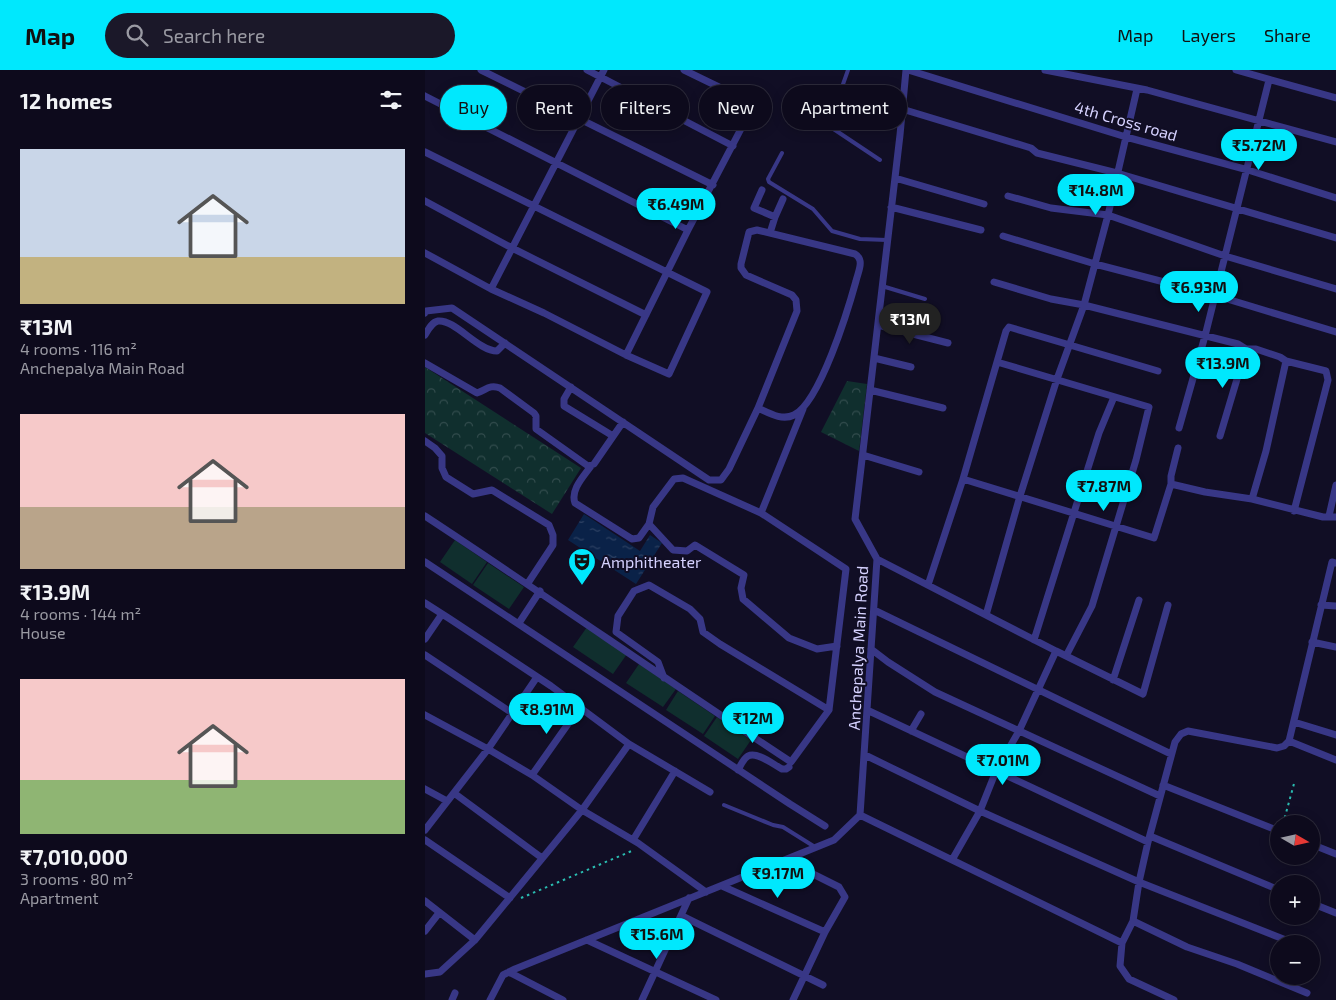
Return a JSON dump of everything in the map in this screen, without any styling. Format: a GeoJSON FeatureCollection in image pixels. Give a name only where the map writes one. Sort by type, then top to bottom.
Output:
{"type":"FeatureCollection","features":[{"type":"Feature","properties":{"kind":"street"},"geometry":{"type":"LineString","coordinates":[[481,70],[517,88]]}},
{"type":"Feature","properties":{"kind":"street"},"geometry":{"type":"LineString","coordinates":[[587,70],[603,73],[733,146]]}},
{"type":"Feature","properties":{"kind":"street"},"geometry":{"type":"LineString","coordinates":[[626,355],[688,230],[754,104],[684,70]]}},
{"type":"Feature","properties":{"kind":"street","name":"Anchepalya Main Road"},"geometry":{"type":"LineString","coordinates":[[905,85],[907,70]]}},
{"type":"Feature","properties":{"kind":"street","name":"4th Cross road"},"geometry":{"type":"LineString","coordinates":[[907,70],[1126,136],[1248,170],[1336,198]]}},
{"type":"Feature","properties":{"kind":"street"},"geometry":{"type":"LineString","coordinates":[[1045,70],[1147,90],[1336,142]]}},
{"type":"Feature","properties":{"kind":"street"},"geometry":{"type":"LineString","coordinates":[[1236,70],[1336,97]]}},
{"type":"Feature","properties":{"kind":"street"},"geometry":{"type":"LineString","coordinates":[[591,96],[603,73]]}},
{"type":"Feature","properties":{"kind":"street"},"geometry":{"type":"LineString","coordinates":[[1179,428],[1248,170],[1269,80]]}},
{"type":"Feature","properties":{"kind":"street"},"geometry":{"type":"LineString","coordinates":[[986,615],[1020,496],[1095,264],[1137,89]]}},
{"type":"Feature","properties":{"kind":"street"},"geometry":{"type":"LineString","coordinates":[[425,96],[688,230]]}},
{"type":"Feature","properties":{"kind":"street"},"geometry":{"type":"LineString","coordinates":[[907,111],[1031,148],[1037,152],[1117,173],[1336,238]]}},
{"type":"Feature","properties":{"kind":"street"},"geometry":{"type":"LineString","coordinates":[[591,124],[713,185]]}},
{"type":"Feature","properties":{"kind":"street"},"geometry":{"type":"LineString","coordinates":[[491,289],[573,130]]}},
{"type":"Feature","properties":{"kind":"street","name":"Anchepalya Main Road"},"geometry":{"type":"LineString","coordinates":[[860,815],[877,559],[855,520],[900,130]]}},
{"type":"Feature","properties":{"kind":"street"},"geometry":{"type":"LineString","coordinates":[[425,152],[707,292],[669,374],[491,289],[425,254]]}},
{"type":"Feature","properties":{"kind":"street"},"geometry":{"type":"LineString","coordinates":[[895,178],[984,204]]}},
{"type":"Feature","properties":{"kind":"street"},"geometry":{"type":"LineString","coordinates":[[762,190],[754,208],[775,217]]}},
{"type":"Feature","properties":{"kind":"street"},"geometry":{"type":"LineString","coordinates":[[1007,196],[1051,208],[1108,216],[1225,256],[1336,289]]}},
{"type":"Feature","properties":{"kind":"street"},"geometry":{"type":"LineString","coordinates":[[771,233],[775,217],[783,199]]}},
{"type":"Feature","properties":{"kind":"street"},"geometry":{"type":"LineString","coordinates":[[425,201],[512,248],[646,315]]}},
{"type":"Feature","properties":{"kind":"street"},"geometry":{"type":"LineString","coordinates":[[891,206],[981,230]]}},
{"type":"Feature","properties":{"kind":"street"},"geometry":{"type":"LineString","coordinates":[[425,313],[426,311],[452,308],[709,480],[721,480],[729,469],[758,408],[797,311],[797,300],[792,295],[746,275],[741,268],[749,232],[757,230],[771,233],[859,256],[861,263],[851,299],[828,364],[803,408],[761,513]]}},
{"type":"Feature","properties":{"kind":"street"},"geometry":{"type":"LineString","coordinates":[[1003,236],[1095,264],[1214,295],[1336,332]]}},
{"type":"Feature","properties":{"kind":"street"},"geometry":{"type":"LineString","coordinates":[[993,282],[1238,344],[1246,349],[1256,349],[1286,361],[1327,371],[1328,380],[1294,510]]}},
{"type":"Feature","properties":{"kind":"street"},"geometry":{"type":"LineString","coordinates":[[425,335],[432,324],[438,321],[447,323],[493,351],[497,351],[505,343]]}},
{"type":"Feature","properties":{"kind":"street"},"geometry":{"type":"LineString","coordinates":[[878,325],[948,343]]}},
{"type":"Feature","properties":{"kind":"street"},"geometry":{"type":"LineString","coordinates":[[928,585],[963,479],[1006,331],[1009,327],[1157,371]]}},
{"type":"Feature","properties":{"kind":"street"},"geometry":{"type":"LineString","coordinates":[[1220,436],[1246,349]]}},
{"type":"Feature","properties":{"kind":"street"},"geometry":{"type":"LineString","coordinates":[[874,358],[911,367]]}},
{"type":"Feature","properties":{"kind":"street"},"geometry":{"type":"LineString","coordinates":[[1252,499],[1286,361]]}},
{"type":"Feature","properties":{"kind":"street"},"geometry":{"type":"LineString","coordinates":[[997,362],[1149,407],[1136,460],[1092,606],[1066,656]]}},
{"type":"Feature","properties":{"kind":"street"},"geometry":{"type":"LineString","coordinates":[[425,363],[477,393],[494,386],[500,388],[534,413],[536,416],[536,429],[588,466],[591,466]]}},
{"type":"Feature","properties":{"kind":"street"},"geometry":{"type":"LineString","coordinates":[[571,387],[564,399],[564,406],[613,436]]}},
{"type":"Feature","properties":{"kind":"street"},"geometry":{"type":"LineString","coordinates":[[870,390],[943,408]]}},
{"type":"Feature","properties":{"kind":"street"},"geometry":{"type":"LineString","coordinates":[[1034,640],[1099,434],[1114,397]]}},
{"type":"Feature","properties":{"kind":"street"},"geometry":{"type":"LineString","coordinates":[[758,408],[777,417],[793,416],[803,408]]}},
{"type":"Feature","properties":{"kind":"street"},"geometry":{"type":"LineString","coordinates":[[425,516],[540,591],[664,678],[791,762],[829,710],[846,569],[761,513],[683,478],[674,479],[653,506],[649,524],[639,538],[632,539],[575,503],[573,498],[574,492],[623,422]]}},
{"type":"Feature","properties":{"kind":"street"},"geometry":{"type":"LineString","coordinates":[[425,441],[442,456],[442,468],[446,477],[473,494],[492,490],[549,525],[553,535],[553,545],[528,583]]}},
{"type":"Feature","properties":{"kind":"street"},"geometry":{"type":"LineString","coordinates":[[963,479],[1154,538],[1171,484],[1171,476],[1178,448]]}},
{"type":"Feature","properties":{"kind":"street"},"geometry":{"type":"LineString","coordinates":[[863,455],[919,472]]}},
{"type":"Feature","properties":{"kind":"street"},"geometry":{"type":"LineString","coordinates":[[1171,484],[1205,492],[1252,499],[1323,517],[1333,516],[1336,485]]}},
{"type":"Feature","properties":{"kind":"street"},"geometry":{"type":"LineString","coordinates":[[649,524],[673,550],[687,551],[695,545],[744,575],[741,588],[743,599],[789,638],[817,649],[837,646]]}},
{"type":"Feature","properties":{"kind":"street"},"geometry":{"type":"LineString","coordinates":[[877,559],[1143,694],[1168,605]]}},
{"type":"Feature","properties":{"kind":"street"},"geometry":{"type":"LineString","coordinates":[[425,562],[825,826]]}},
{"type":"Feature","properties":{"kind":"street"},"geometry":{"type":"LineString","coordinates":[[1174,1000],[1159,997],[1129,979],[1120,966],[1123,943],[1133,920],[1149,839],[1175,742],[1181,734],[1188,731],[1277,748],[1284,746],[1289,741],[1332,562],[1336,563]]}},
{"type":"Feature","properties":{"kind":"street"},"geometry":{"type":"LineString","coordinates":[[664,678],[657,662],[617,632],[618,616],[634,591],[649,585],[691,609],[700,619],[703,632],[720,644],[829,710]]}},
{"type":"Feature","properties":{"kind":"street"},"geometry":{"type":"LineString","coordinates":[[519,623],[540,591]]}},
{"type":"Feature","properties":{"kind":"street"},"geometry":{"type":"LineString","coordinates":[[1113,680],[1139,600]]}},
{"type":"Feature","properties":{"kind":"street"},"geometry":{"type":"LineString","coordinates":[[425,603],[537,677],[629,744],[710,792]]}},
{"type":"Feature","properties":{"kind":"street"},"geometry":{"type":"LineString","coordinates":[[1321,604],[1336,606]]}},
{"type":"Feature","properties":{"kind":"street"},"geometry":{"type":"LineString","coordinates":[[874,610],[1171,754]]}},
{"type":"Feature","properties":{"kind":"street"},"geometry":{"type":"LineString","coordinates":[[425,639],[443,614]]}},
{"type":"Feature","properties":{"kind":"street"},"geometry":{"type":"LineString","coordinates":[[1312,642],[1336,647]]}},
{"type":"Feature","properties":{"kind":"street"},"geometry":{"type":"LineString","coordinates":[[871,649],[935,692],[1160,796]]}},
{"type":"Feature","properties":{"kind":"street"},"geometry":{"type":"LineString","coordinates":[[952,860],[980,811],[996,771],[1019,731],[1055,651]]}},
{"type":"Feature","properties":{"kind":"street"},"geometry":{"type":"LineString","coordinates":[[425,654],[512,713]]}},
{"type":"Feature","properties":{"kind":"street"},"geometry":{"type":"LineString","coordinates":[[425,830],[488,749],[537,677]]}},
{"type":"Feature","properties":{"kind":"street"},"geometry":{"type":"LineString","coordinates":[[532,775],[580,708]]}},
{"type":"Feature","properties":{"kind":"street"},"geometry":{"type":"LineString","coordinates":[[867,710],[996,771],[1149,839],[1270,886]]}},
{"type":"Feature","properties":{"kind":"street"},"geometry":{"type":"LineString","coordinates":[[911,731],[921,714]]}},
{"type":"Feature","properties":{"kind":"street"},"geometry":{"type":"LineString","coordinates":[[425,715],[532,775],[582,810],[633,840],[706,892]]}},
{"type":"Feature","properties":{"kind":"street"},"geometry":{"type":"LineString","coordinates":[[1294,722],[1336,735]]}},
{"type":"Feature","properties":{"kind":"street"},"geometry":{"type":"LineString","coordinates":[[1289,741],[1336,760]]}},
{"type":"Feature","properties":{"kind":"street"},"geometry":{"type":"LineString","coordinates":[[425,974],[440,972],[475,940],[582,810],[629,744]]}},
{"type":"Feature","properties":{"kind":"street"},"geometry":{"type":"LineString","coordinates":[[738,770],[745,758],[752,755],[757,755],[782,769],[786,770],[789,767]]}},
{"type":"Feature","properties":{"kind":"street"},"geometry":{"type":"LineString","coordinates":[[865,755],[980,811],[1139,882],[1273,935]]}},
{"type":"Feature","properties":{"kind":"street"},"geometry":{"type":"LineString","coordinates":[[633,840],[675,771]]}},
{"type":"Feature","properties":{"kind":"street"},"geometry":{"type":"LineString","coordinates":[[1163,785],[1270,827]]}},
{"type":"Feature","properties":{"kind":"street"},"geometry":{"type":"LineString","coordinates":[[425,789],[447,801]]}},
{"type":"Feature","properties":{"kind":"street"},"geometry":{"type":"LineString","coordinates":[[454,793],[542,858]]}},
{"type":"Feature","properties":{"kind":"street"},"geometry":{"type":"LineString","coordinates":[[490,1000],[503,975],[509,972],[834,840],[860,815],[1123,943]]}},
{"type":"Feature","properties":{"kind":"street"},"geometry":{"type":"LineString","coordinates":[[425,840],[510,898]]}},
{"type":"Feature","properties":{"kind":"street"},"geometry":{"type":"LineString","coordinates":[[1320,848],[1336,854]]}},
{"type":"Feature","properties":{"kind":"street"},"geometry":{"type":"LineString","coordinates":[[785,860],[839,887],[845,897],[825,932],[793,1000]]}},
{"type":"Feature","properties":{"kind":"street"},"geometry":{"type":"LineString","coordinates":[[723,886],[825,932]]}},
{"type":"Feature","properties":{"kind":"street"},"geometry":{"type":"LineString","coordinates":[[641,1000],[656,972],[689,898]]}},
{"type":"Feature","properties":{"kind":"street"},"geometry":{"type":"LineString","coordinates":[[425,902],[475,940]]}},
{"type":"Feature","properties":{"kind":"street"},"geometry":{"type":"LineString","coordinates":[[1320,907],[1336,914]]}},
{"type":"Feature","properties":{"kind":"street"},"geometry":{"type":"LineString","coordinates":[[425,931],[439,913]]}},
{"type":"Feature","properties":{"kind":"street"},"geometry":{"type":"LineString","coordinates":[[682,916],[823,984]]}},
{"type":"Feature","properties":{"kind":"street"},"geometry":{"type":"LineString","coordinates":[[1133,920],[1187,947],[1237,964],[1307,993]]}},
{"type":"Feature","properties":{"kind":"street"},"geometry":{"type":"LineString","coordinates":[[587,940],[716,1000]]}},
{"type":"Feature","properties":{"kind":"street"},"geometry":{"type":"LineString","coordinates":[[509,972],[563,1000]]}},
{"type":"Feature","properties":{"kind":"lane"},"geometry":{"type":"LineString","coordinates":[[848,70],[830,121],[832,128],[880,160]]}},
{"type":"Feature","properties":{"kind":"lane"},"geometry":{"type":"LineString","coordinates":[[782,153],[768,179],[769,182],[813,209],[832,231],[860,239],[887,240]]}},
{"type":"Feature","properties":{"kind":"lane"},"geometry":{"type":"LineString","coordinates":[[882,286],[925,299]]}},
{"type":"Feature","properties":{"kind":"lane"},"geometry":{"type":"LineString","coordinates":[[723,805],[783,828],[815,848]]}},
{"type":"Feature","properties":{"kind":"path"},"geometry":{"type":"LineString","coordinates":[[1285,815],[1295,780]]}},
{"type":"Feature","properties":{"kind":"path"},"geometry":{"type":"LineString","coordinates":[[521,898],[643,847]]}},
{"type":"Feature","properties":{"kind":"green space"},"geometry":{"type":"Polygon","coordinates":[[[425,367],[581,468],[552,514],[425,433],[425,367]]]}},
{"type":"Feature","properties":{"kind":"green space"},"geometry":{"type":"Polygon","coordinates":[[[847,381],[867,384],[859,451],[821,432],[847,381]]]}},
{"type":"Feature","properties":{"kind":"green space"},"geometry":{"type":"Polygon","coordinates":[[[455,540],[487,562],[472,584],[440,562],[455,540]]]}},
{"type":"Feature","properties":{"kind":"green space"},"geometry":{"type":"Polygon","coordinates":[[[488,563],[524,587],[509,609],[473,585],[488,563]]]}},
{"type":"Feature","properties":{"kind":"green space"},"geometry":{"type":"Polygon","coordinates":[[[587,627],[627,654],[613,674],[573,647],[587,627]]]}},
{"type":"Feature","properties":{"kind":"green space"},"geometry":{"type":"Polygon","coordinates":[[[639,664],[676,689],[663,707],[626,683],[639,664]]]}},
{"type":"Feature","properties":{"kind":"green space"},"geometry":{"type":"Polygon","coordinates":[[[678,691],[715,716],[703,734],[666,710],[678,691]]]}},
{"type":"Feature","properties":{"kind":"green space"},"geometry":{"type":"Polygon","coordinates":[[[717,717],[751,740],[738,759],[704,736],[717,717]]]}},
{"type":"Feature","properties":{"kind":"water"},"geometry":{"type":"Polygon","coordinates":[[[584,514],[640,551],[650,535],[662,543],[636,584],[568,540],[584,514]]]}},
{"type":"Feature","properties":{"kind":"place","name":"Amphitheater"},"geometry":{"type":"Point","coordinates":[582,586]}}]}
